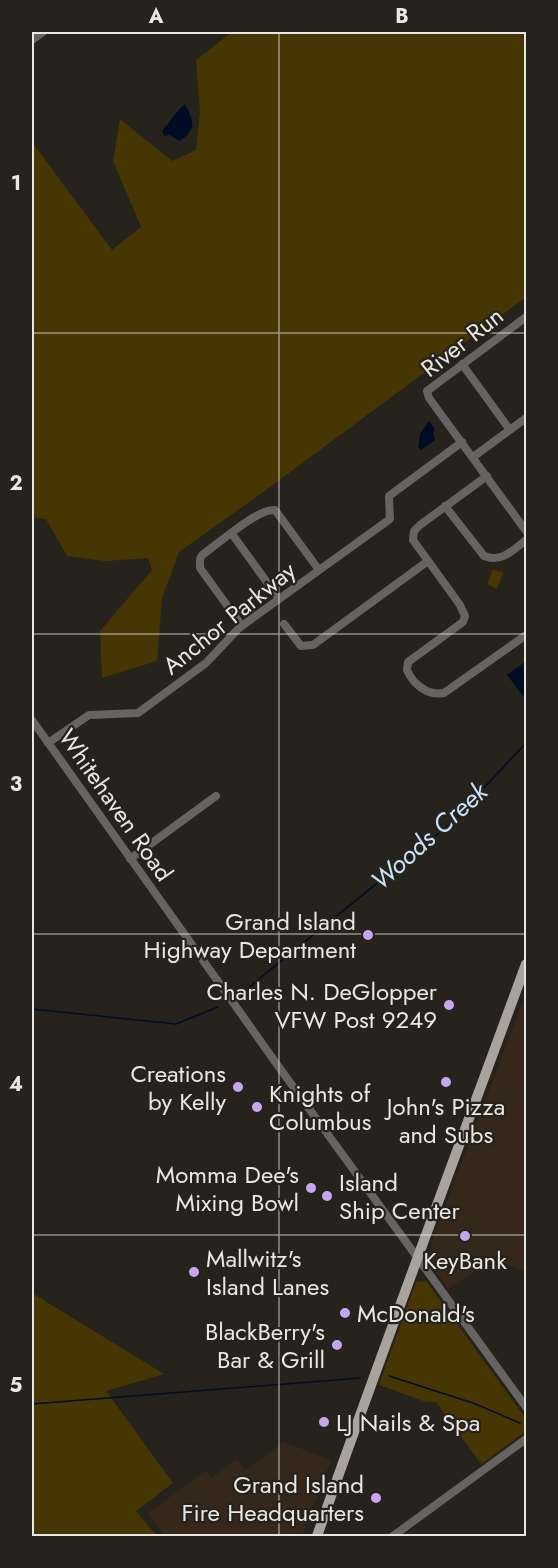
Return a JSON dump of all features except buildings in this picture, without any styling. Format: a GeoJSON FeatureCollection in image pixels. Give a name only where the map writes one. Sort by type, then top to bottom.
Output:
{"type":"FeatureCollection","features":[{"type":"Feature","properties":{"kind":"main road"},"geometry":{"type":"LineString","coordinates":[[316,1536],[391,1326],[418,1259],[526,964]]}},
{"type":"Feature","properties":{"kind":"street"},"geometry":{"type":"LineString","coordinates":[[32,40],[43,32]]}},
{"type":"Feature","properties":{"kind":"street","name":"River Run"},"geometry":{"type":"LineString","coordinates":[[526,317],[430,387],[428,394],[526,531]]}},
{"type":"Feature","properties":{"kind":"street"},"geometry":{"type":"LineString","coordinates":[[462,364],[510,430]]}},
{"type":"Feature","properties":{"kind":"street"},"geometry":{"type":"LineString","coordinates":[[473,457],[526,418]]}},
{"type":"Feature","properties":{"kind":"street","name":"Anchor Parkway"},"geometry":{"type":"LineString","coordinates":[[48,743],[88,715],[138,712],[206,663],[242,626],[390,519],[389,496],[462,442]]}},
{"type":"Feature","properties":{"kind":"street"},"geometry":{"type":"LineString","coordinates":[[487,476],[420,525],[413,535],[413,540],[460,605],[465,616],[463,622],[408,662],[406,670],[414,682],[432,693],[444,693],[526,635]]}},
{"type":"Feature","properties":{"kind":"street"},"geometry":{"type":"LineString","coordinates":[[445,506],[484,556],[492,559],[502,558],[526,540]]}},
{"type":"Feature","properties":{"kind":"street"},"geometry":{"type":"LineString","coordinates":[[242,626],[200,568],[202,555],[257,516],[266,511],[275,510],[319,570]]}},
{"type":"Feature","properties":{"kind":"street"},"geometry":{"type":"LineString","coordinates":[[232,534],[279,599]]}},
{"type":"Feature","properties":{"kind":"street"},"geometry":{"type":"LineString","coordinates":[[284,624],[301,646],[313,645],[428,561]]}},
{"type":"Feature","properties":{"kind":"street","name":"Whitehaven Road"},"geometry":{"type":"LineString","coordinates":[[32,720],[526,1407]]}},
{"type":"Feature","properties":{"kind":"street"},"geometry":{"type":"LineString","coordinates":[[130,859],[216,796]]}},
{"type":"Feature","properties":{"kind":"street"},"geometry":{"type":"LineString","coordinates":[[393,1536],[526,1439]]}},
{"type":"Feature","properties":{"kind":"shaded area"},"geometry":{"type":"Polygon","coordinates":[[[232,32],[526,32],[526,297],[179,552],[162,598],[157,661],[102,678],[100,631],[152,570],[148,558],[105,561],[67,556],[46,519],[32,517],[32,142],[112,250],[141,227],[113,161],[120,119],[172,161],[196,150],[200,112],[196,60],[232,32]]]}},
{"type":"Feature","properties":{"kind":"shaded area"},"geometry":{"type":"Polygon","coordinates":[[[493,569],[503,573],[497,589],[487,584],[493,569]]]}},
{"type":"Feature","properties":{"kind":"shaded area"},"geometry":{"type":"Polygon","coordinates":[[[522,1003],[526,1005],[526,1272],[504,1263],[498,1257],[448,1288],[428,1261],[434,1236],[522,1003]]]}},
{"type":"Feature","properties":{"kind":"shaded area"},"geometry":{"type":"Polygon","coordinates":[[[426,1281],[526,1419],[525,1432],[481,1464],[436,1402],[426,1402],[379,1385],[416,1282],[426,1281]]]}},
{"type":"Feature","properties":{"kind":"shaded area"},"geometry":{"type":"Polygon","coordinates":[[[32,1293],[164,1374],[106,1391],[173,1483],[136,1511],[157,1536],[32,1536],[32,1293]]]}},
{"type":"Feature","properties":{"kind":"shaded area"},"geometry":{"type":"Polygon","coordinates":[[[284,1442],[331,1460],[302,1536],[164,1536],[148,1513],[206,1470],[212,1478],[237,1459],[245,1470],[284,1442]]]}},
{"type":"Feature","properties":{"kind":"water"},"geometry":{"type":"Polygon","coordinates":[[[185,104],[192,120],[189,132],[180,141],[169,135],[164,136],[162,131],[185,104]]]}},
{"type":"Feature","properties":{"kind":"water"},"geometry":{"type":"Polygon","coordinates":[[[429,421],[435,429],[433,434],[435,440],[421,450],[418,447],[420,434],[429,421]]]}},
{"type":"Feature","properties":{"kind":"water"},"geometry":{"type":"Polygon","coordinates":[[[526,661],[526,700],[507,675],[526,661]]]}},
{"type":"Feature","properties":{"kind":"waterway","name":"Woods Creek"},"geometry":{"type":"LineString","coordinates":[[243,992],[450,824],[526,743]]}},
{"type":"Feature","properties":{"kind":"waterway","name":"Woods Creek"},"geometry":{"type":"LineString","coordinates":[[32,1009],[176,1024],[218,1007]]}},
{"type":"Feature","properties":{"kind":"waterway"},"geometry":{"type":"LineString","coordinates":[[389,1376],[473,1403],[520,1423]]}},
{"type":"Feature","properties":{"kind":"waterway"},"geometry":{"type":"LineString","coordinates":[[32,1404],[360,1378]]}},
{"type":"Feature","properties":{"kind":"place","name":"Grand Island Highway Department"},"geometry":{"type":"Point","coordinates":[368,935]}},
{"type":"Feature","properties":{"kind":"place","name":"Charles N. DeGlopper VFW Post 9249"},"geometry":{"type":"Point","coordinates":[449,1005]}},
{"type":"Feature","properties":{"kind":"place","name":"John's Pizza and Subs"},"geometry":{"type":"Point","coordinates":[446,1082]}},
{"type":"Feature","properties":{"kind":"place","name":"Creations by Kelly"},"geometry":{"type":"Point","coordinates":[238,1087]}},
{"type":"Feature","properties":{"kind":"place","name":"Knights of Columbus"},"geometry":{"type":"Point","coordinates":[257,1107]}},
{"type":"Feature","properties":{"kind":"place","name":"Momma Dee's Mixing Bowl"},"geometry":{"type":"Point","coordinates":[311,1188]}},
{"type":"Feature","properties":{"kind":"place","name":"Island Ship Center"},"geometry":{"type":"Point","coordinates":[327,1196]}},
{"type":"Feature","properties":{"kind":"place","name":"KeyBank"},"geometry":{"type":"Point","coordinates":[465,1236]}},
{"type":"Feature","properties":{"kind":"place","name":"Mallwitz's Island Lanes"},"geometry":{"type":"Point","coordinates":[194,1272]}},
{"type":"Feature","properties":{"kind":"place","name":"McDonald's"},"geometry":{"type":"Point","coordinates":[345,1313]}},
{"type":"Feature","properties":{"kind":"place","name":"BlackBerry's Bar & Grill"},"geometry":{"type":"Point","coordinates":[337,1345]}},
{"type":"Feature","properties":{"kind":"place","name":"LJ Nails & Spa"},"geometry":{"type":"Point","coordinates":[324,1422]}},
{"type":"Feature","properties":{"kind":"place","name":"Grand Island Fire Headquarters"},"geometry":{"type":"Point","coordinates":[376,1498]}}]}
